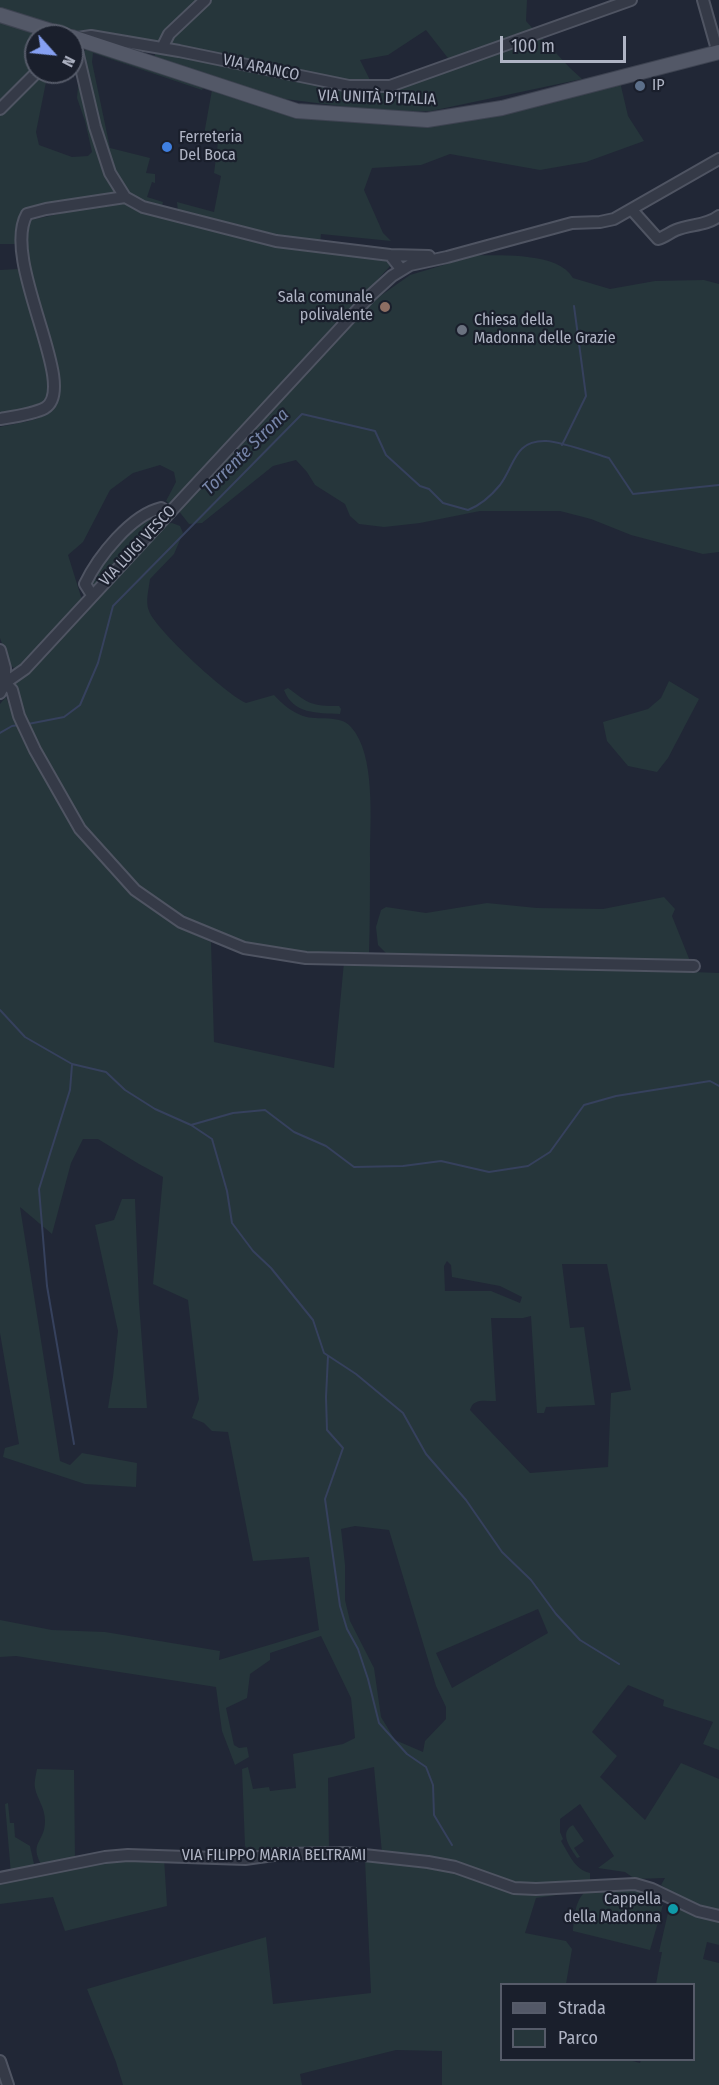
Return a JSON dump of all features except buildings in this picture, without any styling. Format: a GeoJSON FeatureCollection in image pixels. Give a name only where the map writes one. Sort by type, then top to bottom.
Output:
{"type":"FeatureCollection","features":[{"type":"Feature","properties":{"kind":"main road","name":"VIA UNITÀ D'ITALIA"},"geometry":{"type":"LineString","coordinates":[[0,15],[28,24]]}},
{"type":"Feature","properties":{"kind":"main road","name":"VIA UNITÀ D'ITALIA"},"geometry":{"type":"LineString","coordinates":[[84,42],[297,111],[427,120],[502,108],[718,53]]}},
{"type":"Feature","properties":{"kind":"street"},"geometry":{"type":"LineString","coordinates":[[147,62],[170,34],[205,0]]}},
{"type":"Feature","properties":{"kind":"street","name":"VIA ARANCO"},"geometry":{"type":"LineString","coordinates":[[84,37],[92,36],[158,47],[349,86],[390,86],[631,0]]}},
{"type":"Feature","properties":{"kind":"street"},"geometry":{"type":"LineString","coordinates":[[703,0],[718,53]]}},
{"type":"Feature","properties":{"kind":"street"},"geometry":{"type":"LineString","coordinates":[[0,109],[25,84]]}},
{"type":"Feature","properties":{"kind":"street"},"geometry":{"type":"LineString","coordinates":[[83,84],[110,173],[125,197],[143,207],[276,241],[390,255],[447,257]]}},
{"type":"Feature","properties":{"kind":"street"},"geometry":{"type":"LineString","coordinates":[[390,255],[401,269],[572,223],[614,219],[719,159]]}},
{"type":"Feature","properties":{"kind":"street"},"geometry":{"type":"LineString","coordinates":[[0,419],[45,408],[53,400],[55,386],[52,367],[44,346],[20,256],[22,222],[27,214],[46,209],[125,197]]}},
{"type":"Feature","properties":{"kind":"street"},"geometry":{"type":"LineString","coordinates":[[632,210],[658,239],[677,230],[695,227],[719,216]]}},
{"type":"Feature","properties":{"kind":"street","name":"VIA LUIGI VESCO"},"geometry":{"type":"LineString","coordinates":[[3,688],[25,669],[371,295],[401,269]]}},
{"type":"Feature","properties":{"kind":"street"},"geometry":{"type":"LineString","coordinates":[[92,595],[85,584],[93,567],[125,531],[150,511],[161,508],[169,513]]}},
{"type":"Feature","properties":{"kind":"street"},"geometry":{"type":"LineString","coordinates":[[0,650],[5,668],[3,688],[12,690],[27,735],[80,829],[135,890],[181,922],[244,948],[306,958],[694,966]]}},
{"type":"Feature","properties":{"kind":"street","name":"VIA FILIPPO MARIA BELTRAMI"},"geometry":{"type":"LineString","coordinates":[[0,1878],[105,1857],[128,1855],[245,1859],[280,1854],[346,1853],[454,1867],[514,1888],[635,1884],[652,1888],[698,1911],[719,1916]]}},
{"type":"Feature","properties":{"kind":"street"},"geometry":{"type":"LineString","coordinates":[[0,2061],[9,2085]]}},
{"type":"Feature","properties":{"kind":"green space"},"geometry":{"type":"Polygon","coordinates":[[[0,0],[527,0],[526,21],[535,31],[451,62],[426,30],[388,55],[360,60],[372,84],[347,83],[84,35],[84,24],[46,24],[0,9],[0,0]]]}},
{"type":"Feature","properties":{"kind":"green space"},"geometry":{"type":"Polygon","coordinates":[[[0,20],[24,28],[24,79],[0,102],[0,20]]]}},
{"type":"Feature","properties":{"kind":"green space"},"geometry":{"type":"Polygon","coordinates":[[[542,38],[582,79],[431,111],[388,112],[277,98],[153,60],[156,51],[391,90],[542,38]]]}},
{"type":"Feature","properties":{"kind":"green space"},"geometry":{"type":"Polygon","coordinates":[[[88,47],[204,86],[202,90],[93,53],[92,62],[110,148],[150,158],[146,173],[155,174],[155,183],[152,182],[147,197],[163,202],[162,206],[143,201],[129,192],[114,175],[84,62],[84,52],[88,47]]]}},
{"type":"Feature","properties":{"kind":"green space"},"geometry":{"type":"Polygon","coordinates":[[[620,82],[628,116],[644,141],[586,162],[540,170],[450,154],[421,165],[372,168],[364,190],[383,233],[391,241],[321,234],[320,243],[275,236],[178,211],[177,202],[214,212],[221,176],[214,173],[218,142],[203,140],[212,90],[297,114],[425,122],[620,82]]]}},
{"type":"Feature","properties":{"kind":"green space"},"geometry":{"type":"Polygon","coordinates":[[[31,84],[46,84],[36,132],[39,145],[72,157],[88,156],[92,152],[77,98],[78,84],[82,84],[119,196],[22,215],[16,244],[0,244],[0,115],[31,84]]]}},
{"type":"Feature","properties":{"kind":"green space"},"geometry":{"type":"Polygon","coordinates":[[[127,203],[316,251],[390,261],[391,265],[172,506],[166,501],[176,482],[174,472],[160,465],[133,473],[110,490],[83,542],[68,555],[82,600],[20,667],[14,668],[9,664],[0,638],[0,427],[48,414],[53,410],[58,398],[59,382],[51,341],[28,267],[26,225],[31,220],[77,210],[127,203]]]}},
{"type":"Feature","properties":{"kind":"green space"},"geometry":{"type":"Polygon","coordinates":[[[477,255],[529,257],[543,260],[566,270],[573,278],[610,289],[655,281],[704,280],[719,284],[719,552],[703,554],[631,535],[591,519],[560,511],[480,511],[420,523],[384,527],[359,524],[350,516],[345,504],[315,485],[296,460],[273,466],[202,523],[189,524],[178,510],[369,304],[410,275],[477,255]]]}},
{"type":"Feature","properties":{"kind":"green space"},"geometry":{"type":"Polygon","coordinates":[[[19,269],[51,385],[49,398],[42,403],[0,415],[0,270],[19,269]]]}},
{"type":"Feature","properties":{"kind":"green space"},"geometry":{"type":"Polygon","coordinates":[[[156,517],[159,520],[94,590],[91,580],[119,543],[135,528],[156,517]]]}},
{"type":"Feature","properties":{"kind":"green space"},"geometry":{"type":"Polygon","coordinates":[[[172,523],[180,526],[183,533],[174,554],[150,579],[147,599],[149,611],[164,632],[224,688],[246,703],[274,695],[280,702],[303,716],[341,720],[351,727],[359,739],[365,754],[370,789],[369,954],[323,955],[243,945],[186,921],[137,888],[82,825],[29,732],[14,685],[162,524],[172,523]]]}},
{"type":"Feature","properties":{"kind":"green space"},"geometry":{"type":"Polygon","coordinates":[[[669,681],[699,699],[668,758],[657,772],[628,766],[607,741],[603,722],[648,709],[661,698],[669,681]]]}},
{"type":"Feature","properties":{"kind":"green space"},"geometry":{"type":"Polygon","coordinates":[[[288,688],[311,703],[339,706],[340,714],[307,711],[300,708],[288,698],[284,690],[288,688]]]}},
{"type":"Feature","properties":{"kind":"green space"},"geometry":{"type":"Polygon","coordinates":[[[6,697],[20,734],[73,829],[115,878],[139,901],[178,927],[211,942],[214,1042],[334,1068],[344,962],[719,973],[719,1750],[703,1744],[713,1722],[663,1706],[664,1700],[628,1685],[592,1732],[617,1756],[600,1777],[645,1820],[681,1763],[719,1779],[719,1912],[681,1898],[661,1885],[665,1878],[635,1879],[625,1872],[598,1868],[614,1856],[580,1804],[560,1819],[560,1832],[563,1839],[561,1841],[576,1865],[590,1873],[590,1881],[515,1885],[382,1853],[374,1767],[328,1778],[329,1849],[252,1853],[245,1846],[242,1769],[248,1767],[253,1789],[269,1787],[270,1791],[296,1788],[293,1754],[343,1744],[355,1738],[351,1698],[321,1636],[270,1653],[270,1660],[250,1674],[247,1698],[226,1708],[234,1745],[239,1748],[247,1747],[249,1757],[235,1765],[222,1731],[216,1687],[16,1656],[0,1657],[0,1620],[52,1630],[105,1632],[220,1651],[219,1660],[319,1630],[309,1557],[253,1561],[228,1432],[212,1431],[204,1423],[192,1418],[199,1399],[188,1300],[153,1284],[163,1177],[98,1139],[83,1139],[71,1163],[52,1234],[20,1207],[60,1461],[70,1465],[82,1453],[137,1463],[136,1487],[85,1484],[3,1457],[5,1448],[19,1444],[0,1333],[0,704],[6,697]],[[447,1261],[444,1266],[445,1291],[491,1291],[520,1303],[522,1297],[500,1286],[452,1277],[451,1265],[447,1261]],[[562,1264],[570,1328],[584,1327],[595,1405],[546,1407],[544,1413],[537,1413],[531,1316],[491,1318],[496,1401],[477,1402],[470,1410],[530,1473],[608,1467],[611,1393],[631,1390],[607,1264],[562,1264]],[[355,1526],[341,1529],[345,1565],[345,1600],[350,1621],[374,1668],[381,1717],[395,1740],[423,1752],[425,1741],[446,1719],[446,1707],[436,1686],[389,1530],[355,1526]],[[538,1609],[436,1653],[452,1688],[548,1633],[538,1609]]]}},
{"type":"Feature","properties":{"kind":"green space"},"geometry":{"type":"Polygon","coordinates":[[[664,897],[675,909],[672,916],[690,961],[387,954],[378,945],[376,927],[381,910],[386,907],[426,913],[487,903],[537,908],[603,909],[664,897]]]}},
{"type":"Feature","properties":{"kind":"green space"},"geometry":{"type":"Polygon","coordinates":[[[122,1199],[135,1199],[139,1303],[147,1408],[108,1408],[118,1331],[95,1225],[114,1220],[122,1199]]]}},
{"type":"Feature","properties":{"kind":"green space"},"geometry":{"type":"Polygon","coordinates":[[[37,1769],[74,1770],[75,1859],[42,1866],[38,1858],[37,1847],[43,1834],[45,1821],[44,1811],[35,1788],[37,1769]]]}},
{"type":"Feature","properties":{"kind":"green space"},"geometry":{"type":"Polygon","coordinates":[[[8,1803],[10,1823],[14,1823],[15,1837],[30,1846],[34,1864],[32,1871],[11,1874],[5,1804],[8,1803]]]}},
{"type":"Feature","properties":{"kind":"green space"},"geometry":{"type":"Polygon","coordinates":[[[573,1825],[584,1841],[574,1848],[580,1857],[577,1858],[566,1836],[566,1832],[573,1825]]]}},
{"type":"Feature","properties":{"kind":"green space"},"geometry":{"type":"Polygon","coordinates":[[[164,1858],[167,1906],[65,1931],[53,1897],[0,1904],[0,1880],[104,1860],[164,1858]]]}},
{"type":"Feature","properties":{"kind":"green space"},"geometry":{"type":"Polygon","coordinates":[[[365,1859],[436,1867],[458,1872],[483,1882],[571,1891],[536,1898],[525,1933],[566,1941],[572,1949],[566,1983],[500,1983],[500,2061],[633,2061],[640,2063],[641,2061],[695,2061],[695,1983],[656,1983],[662,1952],[659,1952],[670,1904],[719,1919],[719,1945],[707,1942],[703,1959],[719,1963],[719,2085],[442,2085],[442,2051],[396,2050],[300,2074],[302,2085],[123,2085],[87,1989],[266,1937],[273,2004],[371,1993],[365,1859]]]}},
{"type":"Feature","properties":{"kind":"green space"},"geometry":{"type":"Polygon","coordinates":[[[636,1887],[659,1897],[657,1903],[663,1905],[650,1950],[573,1931],[577,1904],[586,1891],[636,1887]]]}},
{"type":"Feature","properties":{"kind":"waterway"},"geometry":{"type":"LineString","coordinates":[[562,445],[586,396],[574,306]]}},
{"type":"Feature","properties":{"kind":"waterway","name":"Torrente Strona"},"geometry":{"type":"LineString","coordinates":[[28,724],[64,717],[80,705],[98,663],[113,606],[302,414],[375,431],[386,455],[420,486],[429,489],[443,503],[468,510],[493,493],[521,449],[535,442],[561,443],[609,458],[633,494],[719,485]]}},
{"type":"Feature","properties":{"kind":"waterway","name":"Torrente Strona"},"geometry":{"type":"LineString","coordinates":[[0,733],[19,725]]}},
{"type":"Feature","properties":{"kind":"waterway"},"geometry":{"type":"LineString","coordinates":[[0,1010],[25,1037],[72,1064],[106,1072],[125,1090],[155,1109],[191,1125],[233,1113],[265,1110],[294,1132],[326,1146],[354,1167],[403,1166],[441,1161],[489,1172],[528,1166],[550,1152],[584,1105],[616,1096],[710,1081],[719,1086]]}},
{"type":"Feature","properties":{"kind":"waterway"},"geometry":{"type":"LineString","coordinates":[[72,1065],[70,1090],[39,1189],[47,1286],[74,1444]]}},
{"type":"Feature","properties":{"kind":"waterway"},"geometry":{"type":"LineString","coordinates":[[191,1125],[212,1139],[227,1191],[232,1223],[253,1251],[271,1268],[313,1320],[324,1353],[356,1374],[403,1413],[426,1454],[466,1500],[502,1552],[531,1580],[556,1614],[580,1640],[619,1664]]}},
{"type":"Feature","properties":{"kind":"waterway"},"geometry":{"type":"LineString","coordinates":[[328,1356],[327,1430],[343,1448],[325,1499],[340,1606],[347,1629],[358,1649],[379,1723],[407,1754],[426,1767],[433,1785],[434,1815],[452,1845]]}},
{"type":"Feature","properties":{"kind":"place","name":"IP"},"geometry":{"type":"Point","coordinates":[640,86]}},
{"type":"Feature","properties":{"kind":"place","name":"Ferreteria Del Boca"},"geometry":{"type":"Point","coordinates":[167,147]}},
{"type":"Feature","properties":{"kind":"place","name":"Sala comunale polivalente"},"geometry":{"type":"Point","coordinates":[385,307]}},
{"type":"Feature","properties":{"kind":"place","name":"Chiesa della Madonna delle Grazie"},"geometry":{"type":"Point","coordinates":[462,330]}},
{"type":"Feature","properties":{"kind":"place","name":"Cappella della Madonna"},"geometry":{"type":"Point","coordinates":[673,1909]}}]}
